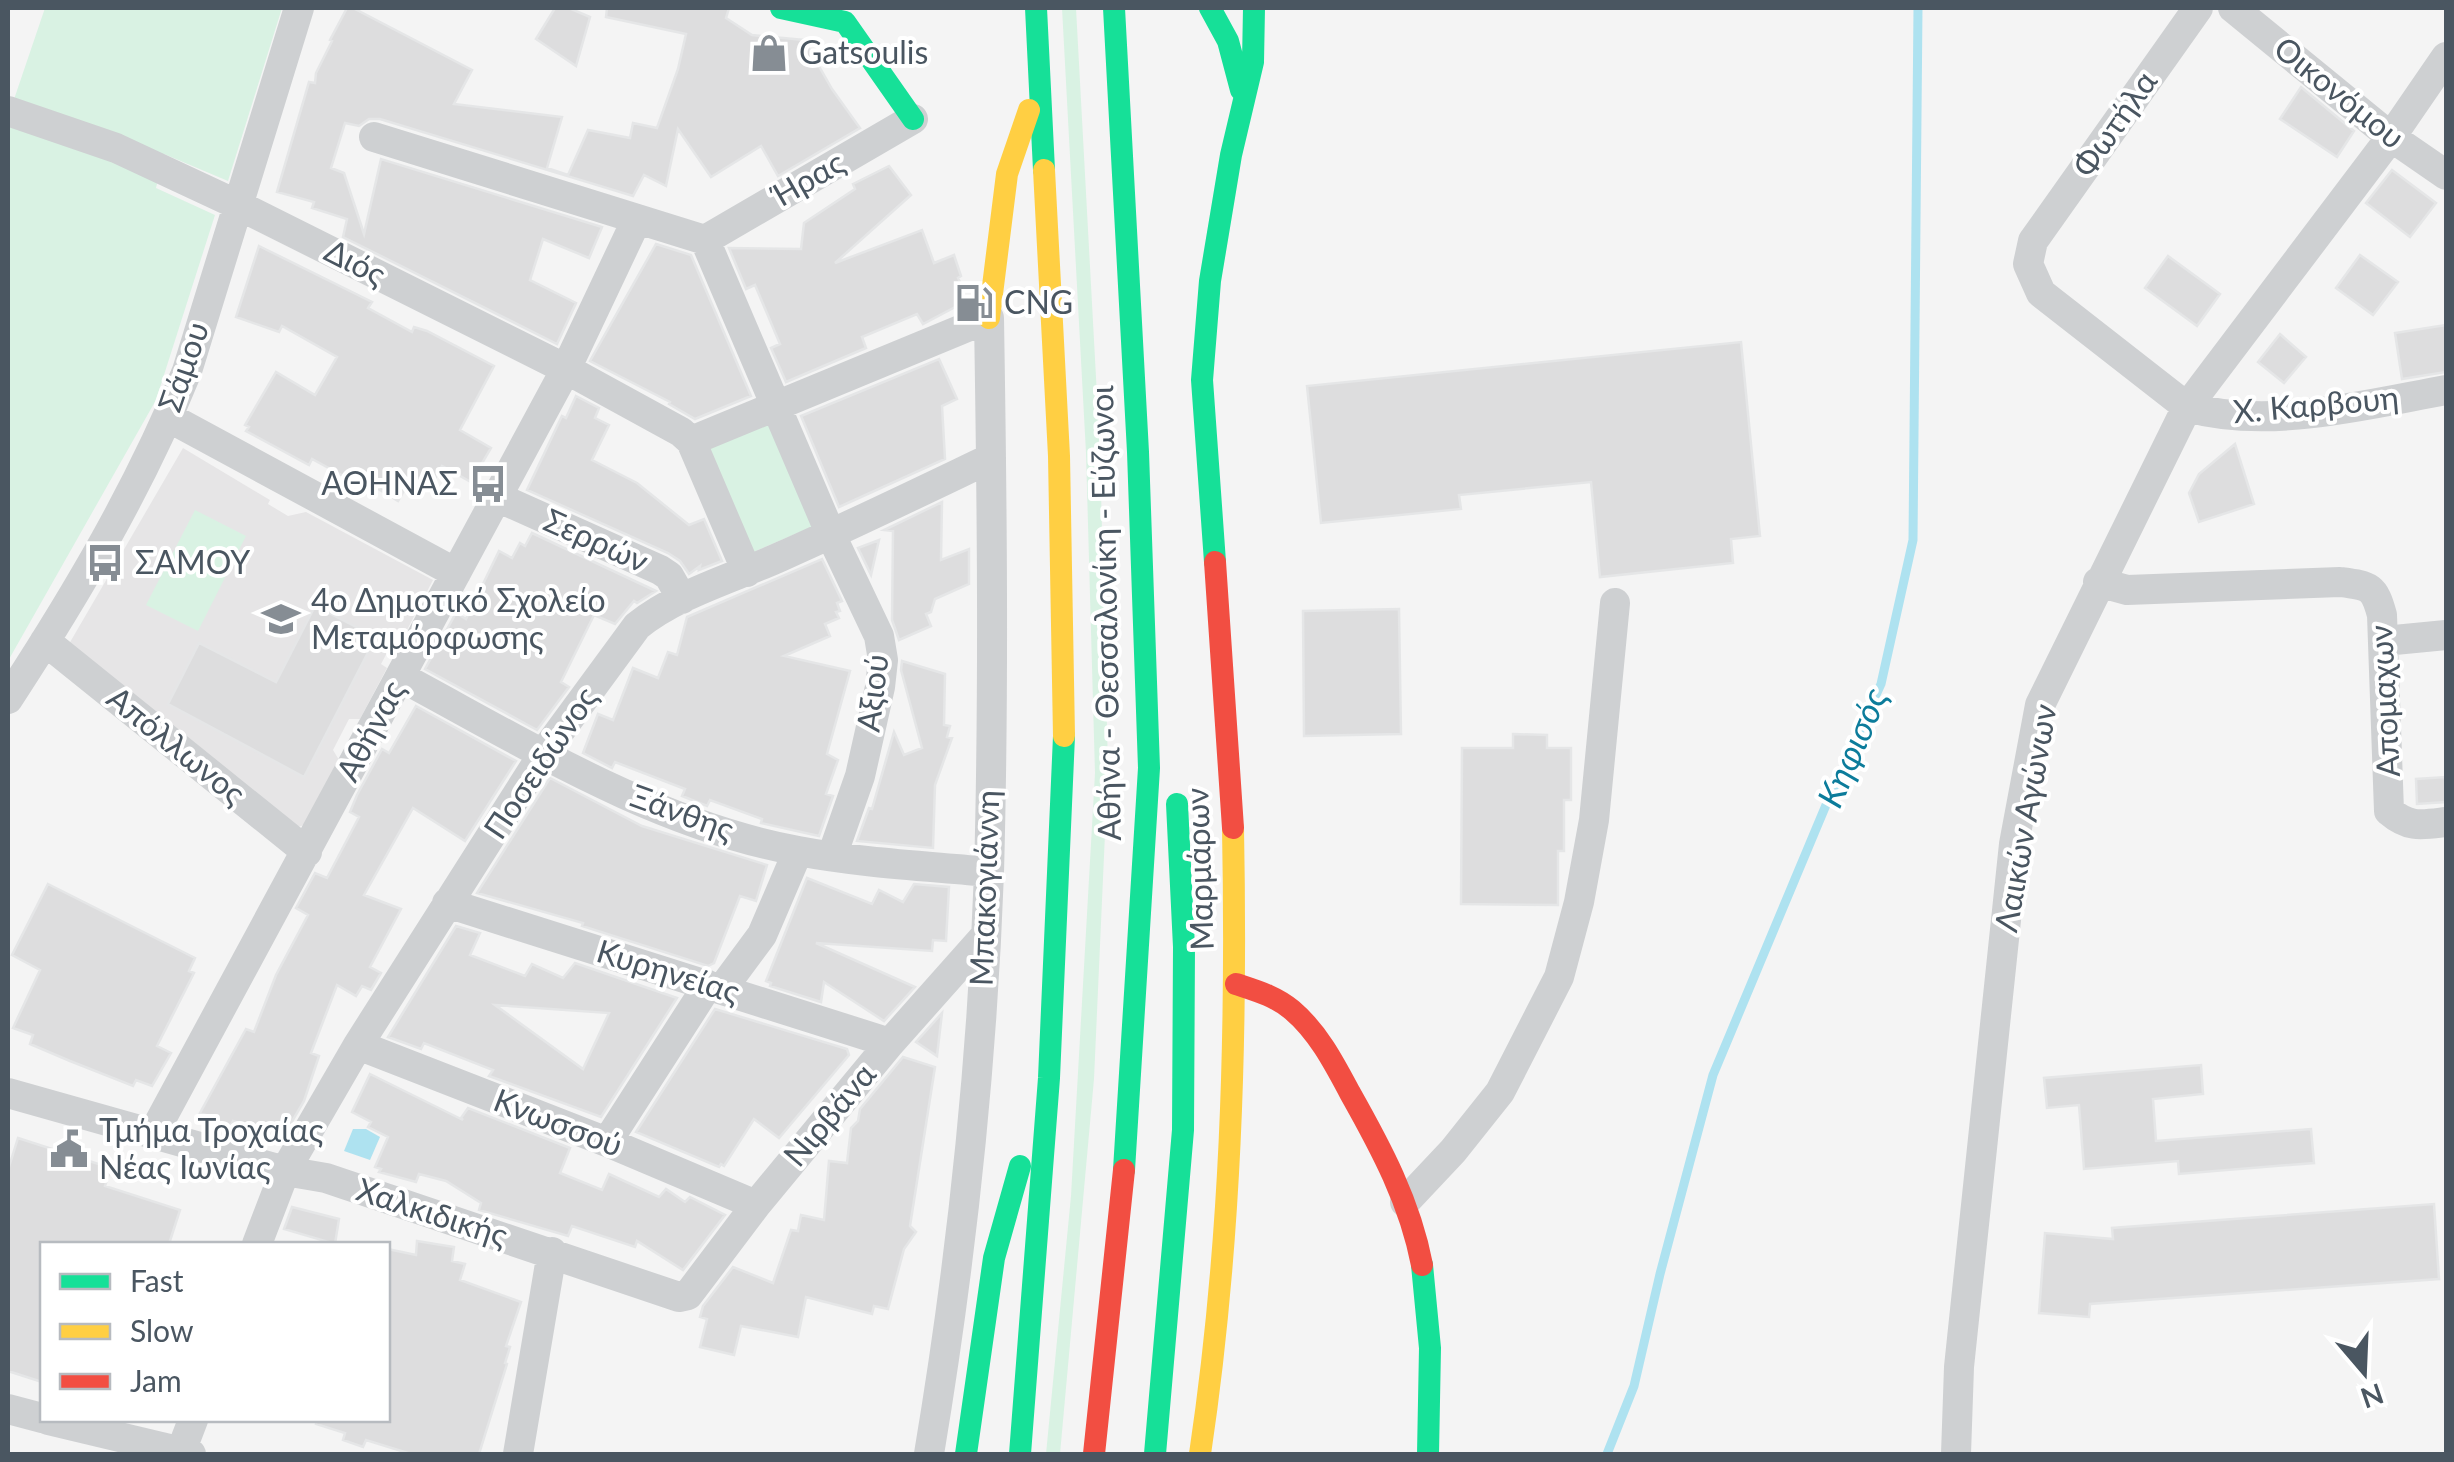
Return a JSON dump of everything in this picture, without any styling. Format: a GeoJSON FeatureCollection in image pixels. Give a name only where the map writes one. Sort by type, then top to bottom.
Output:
{"type":"FeatureCollection","features":[{"type":"Feature","properties":{"kind":"main road"},"geometry":{"type":"LineString","coordinates":[[781,8],[845,22],[913,118]]}},
{"type":"Feature","properties":{"kind":"main road"},"geometry":{"type":"LineString","coordinates":[[1210,8],[1228,41],[1244,105]]}},
{"type":"Feature","properties":{"kind":"main road","name":"Μαρμάρων"},"geometry":{"type":"LineString","coordinates":[[1254,8],[1253,62],[1229,165],[1210,280],[1202,380],[1232,806],[1236,984],[1278,998],[1306,1024],[1333,1062],[1405,1202],[1418,1242],[1433,1359],[1428,1454]]}},
{"type":"Feature","properties":{"kind":"main road","name":"Αθήνα - Θεσσαλονίκη - Εύζωνοι"},"geometry":{"type":"LineString","coordinates":[[1094,1454],[1122,1197],[1148,768],[1138,452],[1114,9]]}},
{"type":"Feature","properties":{"kind":"main road","name":"Αθήνα - Θεσσαλονίκη - Εύζωνοι"},"geometry":{"type":"LineString","coordinates":[[1020,1454],[1049,1078],[1065,772],[1064,641],[1036,13]]}},
{"type":"Feature","properties":{"kind":"main road"},"geometry":{"type":"LineString","coordinates":[[989,318],[1007,174],[1040,78]]}},
{"type":"Feature","properties":{"kind":"main road","name":"Μαρμάρων"},"geometry":{"type":"LineString","coordinates":[[1223,212],[1256,146]]}},
{"type":"Feature","properties":{"kind":"main road"},"geometry":{"type":"LineString","coordinates":[[1138,452],[1167,626]]}},
{"type":"Feature","properties":{"kind":"main road"},"geometry":{"type":"LineString","coordinates":[[1155,1454],[1183,1130],[1184,947],[1176,776]]}},
{"type":"Feature","properties":{"kind":"main road"},"geometry":{"type":"LineString","coordinates":[[1200,1454],[1214,1367],[1232,1153],[1236,984]]}},
{"type":"Feature","properties":{"kind":"main road"},"geometry":{"type":"LineString","coordinates":[[966,1454],[994,1258],[1006,1208],[1049,1078]]}},
{"type":"Feature","properties":{"kind":"street","name":"Σάμου"},"geometry":{"type":"LineString","coordinates":[[8,699],[96,559],[168,417],[186,371],[298,8]]}},
{"type":"Feature","properties":{"kind":"street","name":"Φωτήλα"},"geometry":{"type":"LineString","coordinates":[[2186,407],[2041,293],[2028,264],[2033,241],[2198,8]]}},
{"type":"Feature","properties":{"kind":"street","name":"Οικονόμου"},"geometry":{"type":"LineString","coordinates":[[2233,8],[2391,136],[2446,175]]}},
{"type":"Feature","properties":{"kind":"street","name":"Λαικών Αγώνων"},"geometry":{"type":"LineString","coordinates":[[1956,1454],[1960,1367],[2014,844],[2040,705],[2186,407],[2446,57]]}},
{"type":"Feature","properties":{"kind":"street","name":"Διός"},"geometry":{"type":"LineString","coordinates":[[8,111],[116,148],[236,204],[566,369],[691,441]]}},
{"type":"Feature","properties":{"kind":"street","name":"Ήρας"},"geometry":{"type":"LineString","coordinates":[[705,240],[913,118]]}},
{"type":"Feature","properties":{"kind":"street"},"geometry":{"type":"LineString","coordinates":[[374,138],[705,240]]}},
{"type":"Feature","properties":{"kind":"street","name":"Αθήνας"},"geometry":{"type":"LineString","coordinates":[[154,1134],[566,369],[638,219]]}},
{"type":"Feature","properties":{"kind":"street","name":"Αξιού"},"geometry":{"type":"LineString","coordinates":[[705,240],[830,535],[879,636],[883,660],[880,688],[860,776],[832,856]]}},
{"type":"Feature","properties":{"kind":"street"},"geometry":{"type":"LineString","coordinates":[[746,572],[691,441],[989,318]]}},
{"type":"Feature","properties":{"kind":"street","name":"Μπακογιάννη"},"geometry":{"type":"LineString","coordinates":[[929,1454],[946,1351],[970,1150],[986,935],[989,318]]}},
{"type":"Feature","properties":{"kind":"street","name":"Χ. Καρβουη"},"geometry":{"type":"LineString","coordinates":[[2186,407],[2210,414],[2274,416],[2446,390]]}},
{"type":"Feature","properties":{"kind":"street"},"geometry":{"type":"LineString","coordinates":[[168,417],[456,573]]}},
{"type":"Feature","properties":{"kind":"street","name":"Ποσειδώνος"},"geometry":{"type":"LineString","coordinates":[[259,1242],[285,1171],[358,1046],[544,754],[637,626],[682,599],[830,535],[991,458]]}},
{"type":"Feature","properties":{"kind":"street","name":"Σερρών"},"geometry":{"type":"LineString","coordinates":[[497,497],[660,570],[669,576],[682,599]]}},
{"type":"Feature","properties":{"kind":"street","name":"Απομαχων"},"geometry":{"type":"LineString","coordinates":[[2098,582],[2127,590],[2340,582],[2364,585],[2376,592],[2384,640],[2389,811],[2402,822],[2446,822]]}},
{"type":"Feature","properties":{"kind":"street"},"geometry":{"type":"LineString","coordinates":[[1405,1202],[1500,1092],[1559,978],[1579,902],[1594,820],[1615,603]]}},
{"type":"Feature","properties":{"kind":"street"},"geometry":{"type":"LineString","coordinates":[[2384,640],[2446,635]]}},
{"type":"Feature","properties":{"kind":"street","name":"Απόλλωνος"},"geometry":{"type":"LineString","coordinates":[[45,641],[307,852]]}},
{"type":"Feature","properties":{"kind":"street","name":"Ξάνθης"},"geometry":{"type":"LineString","coordinates":[[400,677],[544,754],[700,824],[798,852],[988,872]]}},
{"type":"Feature","properties":{"kind":"street"},"geometry":{"type":"LineString","coordinates":[[607,1142],[715,987],[762,935],[798,852]]}},
{"type":"Feature","properties":{"kind":"street","name":"Κυρηνείας"},"geometry":{"type":"LineString","coordinates":[[446,903],[890,1043]]}},
{"type":"Feature","properties":{"kind":"street","name":"Νιρβάνα"},"geometry":{"type":"LineString","coordinates":[[679,1296],[688,1295],[694,1288],[756,1205],[890,1043],[986,935]]}},
{"type":"Feature","properties":{"kind":"street","name":"Κνωσσού"},"geometry":{"type":"LineString","coordinates":[[358,1046],[607,1142],[756,1205]]}},
{"type":"Feature","properties":{"kind":"street","name":"Χαλκιδικής"},"geometry":{"type":"LineString","coordinates":[[8,1093],[285,1171],[326,1178],[679,1296]]}},
{"type":"Feature","properties":{"kind":"street"},"geometry":{"type":"LineString","coordinates":[[518,1454],[552,1252]]}},
{"type":"Feature","properties":{"kind":"street"},"geometry":{"type":"LineString","coordinates":[[8,1410],[40,1418]]}},
{"type":"Feature","properties":{"kind":"street"},"geometry":{"type":"LineString","coordinates":[[57,1422],[184,1454],[192,1422]]}},
{"type":"Feature","properties":{"kind":"shaded area","name":"4ο Δημοτικό Σχολείο Μεταμόρφωσης"},"geometry":{"type":"Polygon","coordinates":[[[183,448],[270,500],[268,504],[288,516],[306,512],[433,580],[396,651],[389,649],[381,664],[387,668],[360,719],[349,719],[333,750],[339,760],[304,825],[298,827],[69,644],[183,448]]]}},
{"type":"Feature","properties":{"kind":"green space"},"geometry":{"type":"Polygon","coordinates":[[[45,8],[282,8],[228,181],[164,154],[156,188],[215,215],[156,400],[8,661],[8,117],[45,8]]]}},
{"type":"Feature","properties":{"kind":"green space"},"geometry":{"type":"Polygon","coordinates":[[[1062,8],[1076,8],[1100,451],[1108,767],[1094,1079],[1060,1454],[1046,1454],[1071,1196],[1095,773],[1086,453],[1062,8]]]}},
{"type":"Feature","properties":{"kind":"green space"},"geometry":{"type":"Polygon","coordinates":[[[762,406],[830,519],[737,559],[678,440],[762,406]]]}},
{"type":"Feature","properties":{"kind":"green space"},"geometry":{"type":"Polygon","coordinates":[[[195,510],[246,536],[198,631],[146,605],[195,510]]]}},
{"type":"Feature","properties":{"kind":"water"},"geometry":{"type":"Polygon","coordinates":[[[353,1129],[366,1129],[380,1137],[370,1160],[344,1151],[353,1129]]]}},
{"type":"Feature","properties":{"kind":"building"},"geometry":{"type":"Polygon","coordinates":[[[347,8],[472,70],[454,104],[562,117],[547,168],[568,175],[588,130],[630,138],[633,123],[657,128],[678,69],[686,34],[606,17],[607,8],[729,8],[726,18],[752,35],[804,40],[860,128],[778,176],[761,146],[711,177],[678,129],[666,186],[644,175],[633,196],[380,119],[369,119],[359,126],[345,123],[331,168],[344,173],[364,234],[381,159],[602,227],[589,258],[543,239],[530,280],[576,303],[557,344],[343,237],[347,219],[312,208],[314,202],[277,192],[309,82],[315,83],[330,40],[347,8]]]}},
{"type":"Feature","properties":{"kind":"building"},"geometry":{"type":"Polygon","coordinates":[[[555,8],[569,8],[590,17],[576,66],[536,39],[555,8]]]}},
{"type":"Feature","properties":{"kind":"building"},"geometry":{"type":"Polygon","coordinates":[[[2301,87],[2354,131],[2337,157],[2280,119],[2301,87]]]}},
{"type":"Feature","properties":{"kind":"building"},"geometry":{"type":"Polygon","coordinates":[[[889,166],[911,195],[835,263],[922,230],[934,263],[954,255],[962,286],[959,305],[923,324],[917,314],[862,337],[866,348],[786,382],[771,348],[780,344],[755,285],[746,289],[729,248],[801,249],[804,223],[855,189],[853,184],[889,166]]]}},
{"type":"Feature","properties":{"kind":"building"},"geometry":{"type":"Polygon","coordinates":[[[2392,170],[2436,203],[2410,237],[2366,203],[2392,170]]]}},
{"type":"Feature","properties":{"kind":"building"},"geometry":{"type":"Polygon","coordinates":[[[656,244],[691,255],[751,396],[695,419],[590,361],[656,244]]]}},
{"type":"Feature","properties":{"kind":"building"},"geometry":{"type":"Polygon","coordinates":[[[259,246],[372,302],[368,308],[412,332],[414,327],[427,331],[494,366],[460,430],[491,448],[471,482],[442,466],[431,486],[413,475],[398,501],[375,487],[372,492],[312,459],[309,465],[246,431],[249,427],[245,425],[276,372],[315,395],[337,357],[282,326],[279,332],[236,317],[259,246]]]}},
{"type":"Feature","properties":{"kind":"building"},"geometry":{"type":"Polygon","coordinates":[[[2360,255],[2398,282],[2373,315],[2336,288],[2360,255]]]}},
{"type":"Feature","properties":{"kind":"building"},"geometry":{"type":"Polygon","coordinates":[[[2168,256],[2220,294],[2197,326],[2145,288],[2168,256]]]}},
{"type":"Feature","properties":{"kind":"building"},"geometry":{"type":"Polygon","coordinates":[[[2446,325],[2446,372],[2402,379],[2395,333],[2446,325]]]}},
{"type":"Feature","properties":{"kind":"building"},"geometry":{"type":"Polygon","coordinates":[[[2280,334],[2306,357],[2284,383],[2258,362],[2280,334]]]}},
{"type":"Feature","properties":{"kind":"building"},"geometry":{"type":"Polygon","coordinates":[[[1741,342],[1760,536],[1731,539],[1733,563],[1600,577],[1591,482],[1459,495],[1461,509],[1321,523],[1307,386],[1741,342]]]}},
{"type":"Feature","properties":{"kind":"building"},"geometry":{"type":"Polygon","coordinates":[[[939,359],[957,399],[942,406],[945,459],[839,507],[801,416],[939,359]]]}},
{"type":"Feature","properties":{"kind":"building"},"geometry":{"type":"Polygon","coordinates":[[[576,396],[599,408],[595,418],[609,425],[592,460],[637,483],[689,525],[704,519],[722,561],[699,570],[700,566],[689,574],[668,553],[527,490],[562,416],[566,418],[576,396]]]}},
{"type":"Feature","properties":{"kind":"building"},"geometry":{"type":"Polygon","coordinates":[[[2235,444],[2254,504],[2199,522],[2189,493],[2199,474],[2235,444]]]}},
{"type":"Feature","properties":{"kind":"building"},"geometry":{"type":"Polygon","coordinates":[[[942,502],[941,560],[969,549],[969,584],[935,599],[931,612],[926,614],[931,626],[899,640],[892,620],[893,531],[884,530],[942,502]]]}},
{"type":"Feature","properties":{"kind":"building"},"geometry":{"type":"Polygon","coordinates":[[[532,533],[656,591],[637,603],[634,601],[615,624],[594,615],[561,682],[569,687],[537,730],[425,669],[456,613],[466,619],[499,551],[512,558],[520,543],[525,546],[532,533]]]}},
{"type":"Feature","properties":{"kind":"building"},"geometry":{"type":"Polygon","coordinates":[[[879,540],[871,575],[858,548],[879,540]]]}},
{"type":"Feature","properties":{"kind":"building"},"geometry":{"type":"Polygon","coordinates":[[[822,559],[842,601],[837,603],[839,618],[825,624],[830,636],[784,656],[850,671],[827,754],[838,760],[826,794],[833,796],[819,836],[761,823],[762,819],[710,800],[707,806],[682,796],[685,789],[615,762],[612,768],[583,753],[598,714],[613,720],[633,668],[658,678],[668,652],[677,655],[687,617],[822,559]]]}},
{"type":"Feature","properties":{"kind":"building"},"geometry":{"type":"Polygon","coordinates":[[[315,606],[376,637],[304,777],[168,704],[199,643],[276,682],[315,606]]]}},
{"type":"Feature","properties":{"kind":"building"},"geometry":{"type":"Polygon","coordinates":[[[1399,609],[1401,734],[1304,736],[1303,611],[1399,609]]]}},
{"type":"Feature","properties":{"kind":"building"},"geometry":{"type":"Polygon","coordinates":[[[902,661],[945,674],[944,725],[950,726],[947,737],[952,738],[935,785],[933,848],[857,841],[869,808],[872,809],[894,732],[904,755],[922,748],[902,661]]]}},
{"type":"Feature","properties":{"kind":"building"},"geometry":{"type":"Polygon","coordinates":[[[416,706],[516,761],[465,841],[413,808],[364,895],[401,909],[370,967],[381,973],[371,990],[362,986],[356,996],[337,985],[311,1053],[319,1056],[304,1101],[283,1137],[233,1121],[231,1125],[205,1118],[200,1113],[246,1029],[254,1032],[276,975],[308,915],[296,908],[315,873],[327,878],[359,817],[350,812],[357,795],[382,749],[389,753],[416,706]]]}},
{"type":"Feature","properties":{"kind":"building"},"geometry":{"type":"Polygon","coordinates":[[[1513,734],[1547,735],[1547,748],[1571,748],[1571,800],[1564,800],[1564,851],[1558,851],[1558,905],[1461,904],[1462,748],[1513,748],[1513,734]]]}},
{"type":"Feature","properties":{"kind":"building"},"geometry":{"type":"Polygon","coordinates":[[[2446,777],[2446,802],[2417,804],[2416,779],[2446,777]]]}},
{"type":"Feature","properties":{"kind":"building"},"geometry":{"type":"Polygon","coordinates":[[[550,778],[642,826],[767,865],[756,901],[740,896],[714,963],[708,966],[582,926],[583,923],[477,893],[550,778]]]}},
{"type":"Feature","properties":{"kind":"building"},"geometry":{"type":"Polygon","coordinates":[[[807,878],[872,904],[879,890],[903,902],[914,884],[949,887],[946,941],[933,940],[932,951],[816,943],[915,987],[884,1021],[824,982],[821,1002],[770,986],[766,981],[807,878]]]}},
{"type":"Feature","properties":{"kind":"building"},"geometry":{"type":"Polygon","coordinates":[[[48,884],[195,958],[189,971],[194,973],[157,1046],[171,1053],[152,1086],[136,1080],[133,1086],[70,1061],[30,1044],[33,1035],[13,1028],[40,970],[12,955],[48,884]]]}},
{"type":"Feature","properties":{"kind":"building"},"geometry":{"type":"Polygon","coordinates":[[[456,926],[480,933],[470,955],[525,976],[532,964],[563,978],[575,963],[677,998],[601,1117],[489,1076],[493,1070],[424,1043],[421,1049],[388,1037],[456,926]],[[495,1005],[583,1069],[609,1013],[495,1005]]]}},
{"type":"Feature","properties":{"kind":"building"},"geometry":{"type":"Polygon","coordinates":[[[715,1009],[847,1049],[849,1055],[779,1138],[754,1119],[724,1166],[719,1167],[636,1132],[715,1009]]]}},
{"type":"Feature","properties":{"kind":"building"},"geometry":{"type":"Polygon","coordinates":[[[942,1013],[937,1056],[916,1042],[942,1013]]]}},
{"type":"Feature","properties":{"kind":"building"},"geometry":{"type":"Polygon","coordinates":[[[903,1057],[935,1067],[910,1226],[916,1232],[904,1249],[888,1309],[874,1306],[872,1314],[806,1297],[798,1337],[741,1326],[734,1355],[700,1347],[707,1319],[700,1317],[703,1306],[733,1267],[773,1283],[791,1230],[798,1231],[801,1215],[824,1220],[829,1161],[847,1163],[851,1128],[858,1121],[860,1109],[903,1057]]]}},
{"type":"Feature","properties":{"kind":"building"},"geometry":{"type":"Polygon","coordinates":[[[2201,1065],[2203,1094],[2153,1099],[2156,1141],[2311,1129],[2314,1163],[2179,1174],[2178,1161],[2084,1169],[2079,1105],[2047,1108],[2044,1078],[2201,1065]]]}},
{"type":"Feature","properties":{"kind":"building"},"geometry":{"type":"Polygon","coordinates":[[[370,1074],[463,1120],[468,1108],[570,1148],[560,1173],[602,1190],[609,1174],[659,1197],[666,1189],[685,1202],[690,1197],[725,1215],[683,1270],[637,1241],[635,1247],[572,1226],[568,1236],[479,1210],[481,1203],[446,1181],[419,1174],[416,1182],[379,1172],[381,1169],[375,1167],[388,1137],[368,1127],[371,1122],[352,1112],[370,1074]]]}},
{"type":"Feature","properties":{"kind":"building"},"geometry":{"type":"Polygon","coordinates":[[[18,1138],[111,1168],[105,1186],[180,1210],[170,1242],[40,1242],[40,1381],[8,1371],[8,1170],[18,1138]]]}},
{"type":"Feature","properties":{"kind":"building"},"geometry":{"type":"Polygon","coordinates":[[[2434,1204],[2439,1279],[2090,1304],[2089,1317],[2039,1313],[2045,1233],[2113,1239],[2112,1228],[2434,1204]]]}},
{"type":"Feature","properties":{"kind":"building"},"geometry":{"type":"Polygon","coordinates":[[[292,1207],[339,1219],[335,1242],[284,1229],[292,1207]]]}},
{"type":"Feature","properties":{"kind":"building"},"geometry":{"type":"Polygon","coordinates":[[[417,1241],[454,1247],[452,1261],[465,1264],[460,1280],[521,1302],[506,1346],[510,1347],[507,1364],[479,1454],[411,1454],[366,1440],[363,1447],[343,1440],[345,1433],[316,1424],[390,1422],[390,1249],[416,1255],[417,1241]]]}},
{"type":"Feature","properties":{"kind":"waterway","name":"Κηφισός"},"geometry":{"type":"LineString","coordinates":[[1607,1454],[1634,1386],[1713,1075],[1881,684],[1913,540],[1918,8]]}},
{"type":"Feature","properties":{"kind":"traffic: fast"},"geometry":{"type":"LineString","coordinates":[[781,8],[845,22],[913,119]]}},
{"type":"Feature","properties":{"kind":"traffic: fast"},"geometry":{"type":"LineString","coordinates":[[1036,8],[1044,170]]}},
{"type":"Feature","properties":{"kind":"traffic: fast"},"geometry":{"type":"LineString","coordinates":[[1114,8],[1138,452],[1149,768],[1124,1170]]}},
{"type":"Feature","properties":{"kind":"traffic: fast"},"geometry":{"type":"LineString","coordinates":[[1210,8],[1228,41],[1241,90]]}},
{"type":"Feature","properties":{"kind":"traffic: fast"},"geometry":{"type":"LineString","coordinates":[[1215,562],[1202,380],[1210,281],[1231,155],[1253,62],[1254,8]]}},
{"type":"Feature","properties":{"kind":"traffic: fast"},"geometry":{"type":"LineString","coordinates":[[1020,1454],[1049,1078],[1064,736]]}},
{"type":"Feature","properties":{"kind":"traffic: fast"},"geometry":{"type":"LineString","coordinates":[[1155,1454],[1183,1130],[1184,947],[1177,804]]}},
{"type":"Feature","properties":{"kind":"traffic: fast"},"geometry":{"type":"LineString","coordinates":[[966,1454],[994,1258],[1020,1166]]}},
{"type":"Feature","properties":{"kind":"traffic: fast"},"geometry":{"type":"LineString","coordinates":[[1422,1265],[1430,1348],[1428,1454]]}},
{"type":"Feature","properties":{"kind":"traffic: slow"},"geometry":{"type":"LineString","coordinates":[[989,318],[1007,174],[1029,110]]}},
{"type":"Feature","properties":{"kind":"traffic: slow"},"geometry":{"type":"LineString","coordinates":[[1044,170],[1059,456],[1064,736]]}},
{"type":"Feature","properties":{"kind":"traffic: slow"},"geometry":{"type":"LineString","coordinates":[[1200,1454],[1219,1298],[1230,1142],[1233,828]]}},
{"type":"Feature","properties":{"kind":"traffic: jam"},"geometry":{"type":"LineString","coordinates":[[1215,562],[1233,828]]}},
{"type":"Feature","properties":{"kind":"traffic: jam"},"geometry":{"type":"LineString","coordinates":[[1236,984],[1286,1005],[1325,1048],[1393,1176],[1422,1265]]}},
{"type":"Feature","properties":{"kind":"traffic: jam"},"geometry":{"type":"LineString","coordinates":[[1094,1454],[1124,1170]]}},
{"type":"Feature","properties":{"kind":"place","name":"Gatsoulis"},"geometry":{"type":"Point","coordinates":[769,53]}},
{"type":"Feature","properties":{"kind":"place","name":"CNG"},"geometry":{"type":"Point","coordinates":[974,303]}},
{"type":"Feature","properties":{"kind":"place","name":"ΑΘΗΝΑΣ"},"geometry":{"type":"Point","coordinates":[488,484]}},
{"type":"Feature","properties":{"kind":"place","name":"ΣΑΜΟΥ"},"geometry":{"type":"Point","coordinates":[105,563]}},
{"type":"Feature","properties":{"kind":"place","name":"4ο Δημοτικό Σχολείο Μεταμόρφωσης"},"geometry":{"type":"Point","coordinates":[281,619]}},
{"type":"Feature","properties":{"kind":"place","name":"Τμήμα Τροχαίας Νέας Ιωνίας"},"geometry":{"type":"Point","coordinates":[69,1149]}}]}
